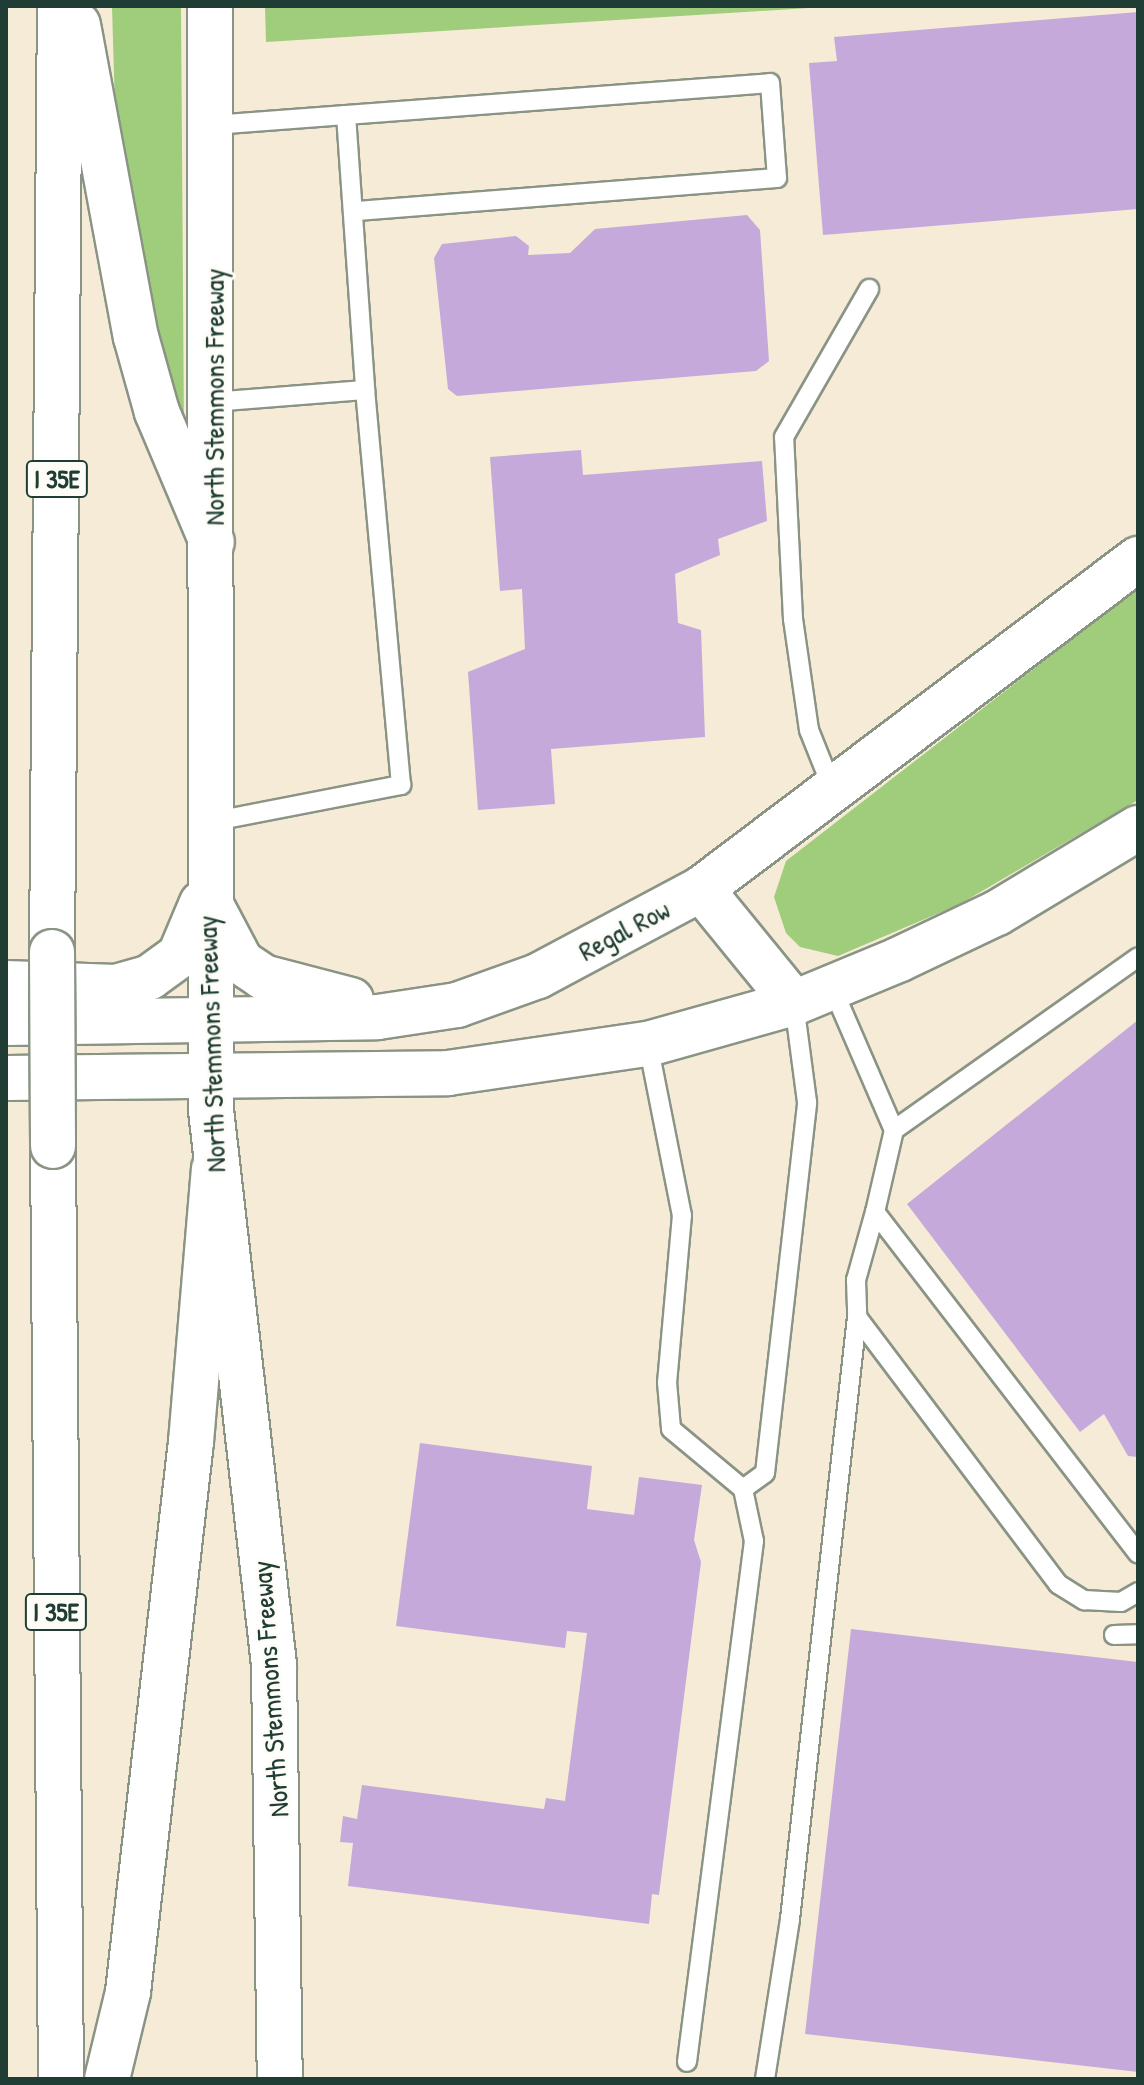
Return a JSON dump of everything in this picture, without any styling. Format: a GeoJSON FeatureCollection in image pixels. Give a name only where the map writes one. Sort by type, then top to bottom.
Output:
{"type":"FeatureCollection","features":[{"type":"Feature","properties":{"kind":"main road","name":"I 35E"},"geometry":{"type":"LineString","coordinates":[[60,6],[52,952],[61,2079]]}},
{"type":"Feature","properties":{"kind":"main road"},"geometry":{"type":"LineString","coordinates":[[74,6],[136,337],[157,412],[212,542]]}},
{"type":"Feature","properties":{"kind":"main road","name":"North Stemmons Freeway"},"geometry":{"type":"LineString","coordinates":[[210,6],[214,402],[206,894],[210,1078],[214,1169],[274,1665],[280,2079]]}},
{"type":"Feature","properties":{"kind":"main road","name":"Regal Row"},"geometry":{"type":"LineString","coordinates":[[6,1023],[209,1025],[378,1017],[457,1005],[538,976],[701,889],[834,793],[1138,559]]}},
{"type":"Feature","properties":{"kind":"main road"},"geometry":{"type":"LineString","coordinates":[[6,1078],[448,1073],[648,1044],[813,995],[997,913],[1138,828]]}},
{"type":"Feature","properties":{"kind":"main road"},"geometry":{"type":"LineString","coordinates":[[701,889],[813,995]]}},
{"type":"Feature","properties":{"kind":"main road"},"geometry":{"type":"LineString","coordinates":[[6,983],[116,987],[150,977],[180,955],[206,894]]}},
{"type":"Feature","properties":{"kind":"main road"},"geometry":{"type":"LineString","coordinates":[[206,894],[241,962],[263,977],[330,999],[457,1005]]}},
{"type":"Feature","properties":{"kind":"main road"},"geometry":{"type":"LineString","coordinates":[[107,2079],[128,1992],[191,1442],[214,1169]]}},
{"type":"Feature","properties":{"kind":"lane"},"geometry":{"type":"LineString","coordinates":[[213,125],[770,83],[777,178],[353,211]]}},
{"type":"Feature","properties":{"kind":"lane"},"geometry":{"type":"LineString","coordinates":[[208,822],[401,785],[365,390],[346,115]]}},
{"type":"Feature","properties":{"kind":"lane"},"geometry":{"type":"LineString","coordinates":[[834,793],[809,730],[796,635],[784,437],[869,289]]}},
{"type":"Feature","properties":{"kind":"lane"},"geometry":{"type":"LineString","coordinates":[[214,402],[365,390]]}},
{"type":"Feature","properties":{"kind":"lane"},"geometry":{"type":"LineString","coordinates":[[765,2079],[790,1919],[857,1317],[856,1280],[894,1130],[1138,957]]}},
{"type":"Feature","properties":{"kind":"lane"},"geometry":{"type":"LineString","coordinates":[[813,995],[894,1130]]}},
{"type":"Feature","properties":{"kind":"lane"},"geometry":{"type":"LineString","coordinates":[[743,1489],[765,1473],[807,1102],[813,995]]}},
{"type":"Feature","properties":{"kind":"lane"},"geometry":{"type":"LineString","coordinates":[[648,1044],[682,1215],[667,1382],[671,1429],[743,1489],[754,1541],[687,2062]]}},
{"type":"Feature","properties":{"kind":"lane"},"geometry":{"type":"LineString","coordinates":[[875,1212],[1138,1553]]}},
{"type":"Feature","properties":{"kind":"lane"},"geometry":{"type":"LineString","coordinates":[[857,1317],[1058,1584],[1084,1600],[1121,1602],[1138,1592]]}},
{"type":"Feature","properties":{"kind":"lane"},"geometry":{"type":"LineString","coordinates":[[1114,1635],[1138,1634]]}},
{"type":"Feature","properties":{"kind":"green space"},"geometry":{"type":"Polygon","coordinates":[[[112,6],[181,6],[184,432],[166,393],[116,142],[112,6]]]}},
{"type":"Feature","properties":{"kind":"green space"},"geometry":{"type":"Polygon","coordinates":[[[265,6],[840,6],[266,42],[265,6]]]}},
{"type":"Feature","properties":{"kind":"green space"},"geometry":{"type":"Polygon","coordinates":[[[1138,588],[1138,800],[960,904],[838,956],[800,947],[786,933],[774,897],[786,861],[1138,588]]]}},
{"type":"Feature","properties":{"kind":"building"},"geometry":{"type":"Polygon","coordinates":[[[1138,12],[1138,209],[823,235],[809,63],[837,61],[834,37],[1138,12]]]}},
{"type":"Feature","properties":{"kind":"building"},"geometry":{"type":"Polygon","coordinates":[[[747,215],[760,230],[769,361],[756,371],[457,396],[448,389],[434,258],[442,244],[516,236],[529,246],[528,255],[570,253],[595,229],[747,215]]]}},
{"type":"Feature","properties":{"kind":"building"},"geometry":{"type":"Polygon","coordinates":[[[581,450],[583,475],[762,461],[767,521],[718,539],[720,555],[675,574],[678,623],[701,630],[705,737],[551,749],[555,804],[478,810],[468,672],[525,649],[522,589],[500,591],[490,457],[581,450]]]}},
{"type":"Feature","properties":{"kind":"building"},"geometry":{"type":"Polygon","coordinates":[[[1138,1020],[1138,1457],[1128,1456],[1104,1414],[1080,1432],[907,1204],[1138,1020]]]}},
{"type":"Feature","properties":{"kind":"building"},"geometry":{"type":"Polygon","coordinates":[[[420,1443],[592,1466],[587,1509],[634,1515],[639,1477],[702,1485],[694,1540],[701,1562],[659,1895],[652,1894],[649,1924],[348,1886],[353,1843],[340,1842],[343,1816],[357,1819],[362,1785],[544,1809],[546,1798],[565,1801],[587,1633],[567,1631],[565,1648],[396,1626],[420,1443]]]}},
{"type":"Feature","properties":{"kind":"building"},"geometry":{"type":"Polygon","coordinates":[[[851,1629],[1138,1662],[1138,2072],[805,2034],[851,1629]]]}}]}
